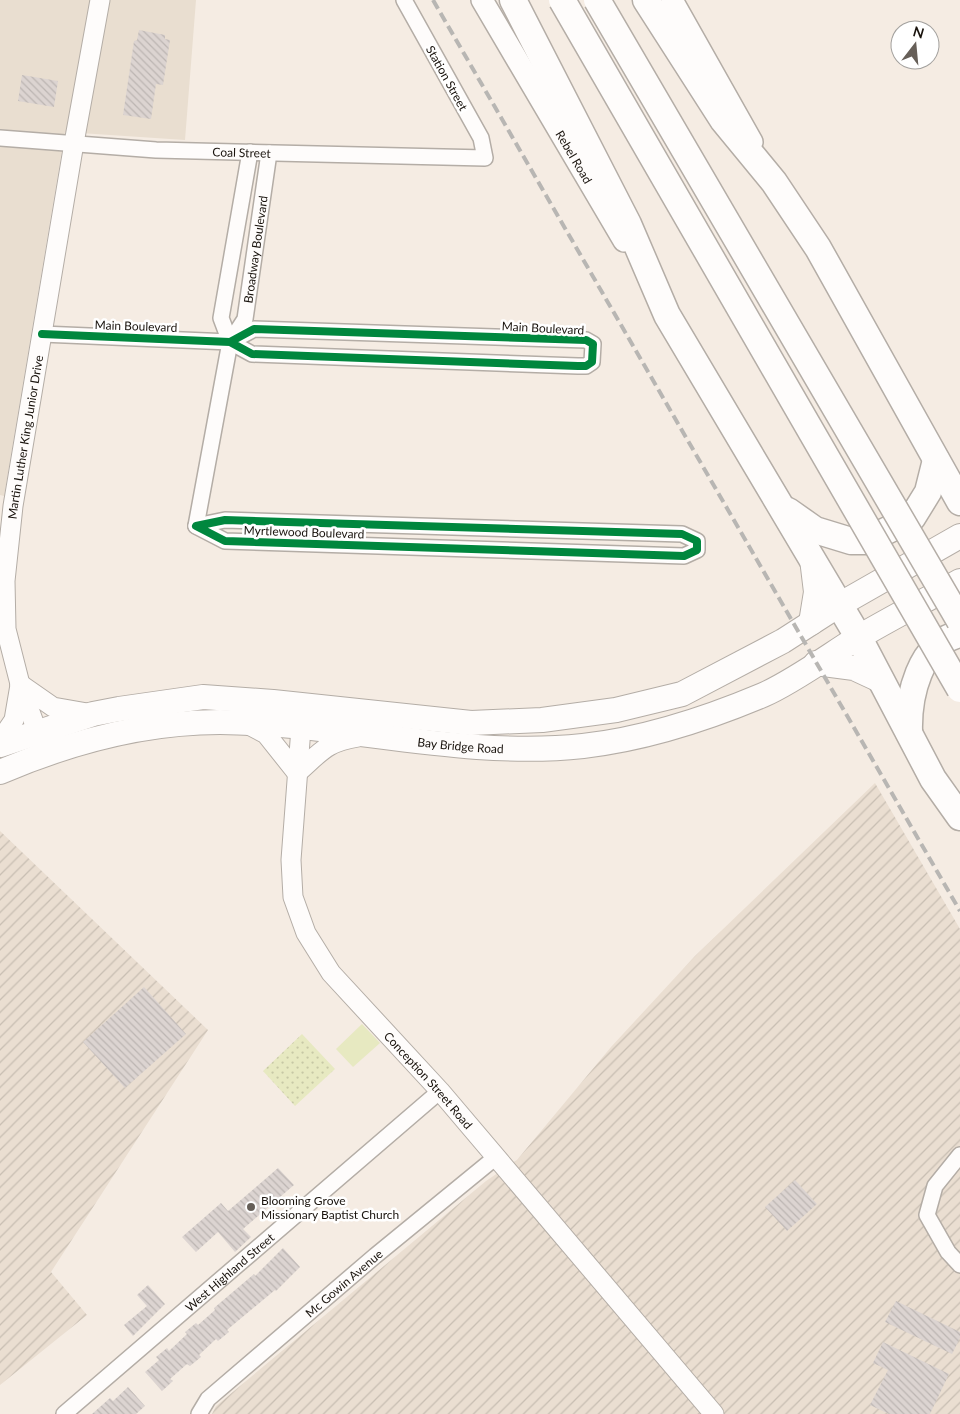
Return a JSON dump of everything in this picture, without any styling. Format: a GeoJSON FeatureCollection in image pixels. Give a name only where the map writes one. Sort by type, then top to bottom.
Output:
{"type":"FeatureCollection","features":[{"type":"Feature","properties":{"kind":"highway"},"geometry":{"type":"LineString","coordinates":[[512,0],[628,224],[668,315],[859,638],[933,779],[960,817]]}},
{"type":"Feature","properties":{"kind":"highway"},"geometry":{"type":"LineString","coordinates":[[562,0],[960,689]]}},
{"type":"Feature","properties":{"kind":"highway"},"geometry":{"type":"LineString","coordinates":[[597,0],[960,621]]}},
{"type":"Feature","properties":{"kind":"highway"},"geometry":{"type":"LineString","coordinates":[[646,0],[723,120],[774,182],[818,248],[951,483],[928,492],[912,518],[866,541],[851,541],[815,530],[781,507]]}},
{"type":"Feature","properties":{"kind":"highway"},"geometry":{"type":"LineString","coordinates":[[908,733],[909,706],[921,669],[943,642],[960,634]]}},
{"type":"Feature","properties":{"kind":"main road","name":"Rebel Road"},"geometry":{"type":"LineString","coordinates":[[482,0],[668,315]]}},
{"type":"Feature","properties":{"kind":"main road"},"geometry":{"type":"LineString","coordinates":[[672,0],[774,182]]}},
{"type":"Feature","properties":{"kind":"main road","name":"Bay Bridge Road"},"geometry":{"type":"LineString","coordinates":[[41,742],[93,714],[203,698],[273,702],[471,723],[542,720],[616,710],[682,694],[783,641],[839,605],[960,536]]}},
{"type":"Feature","properties":{"kind":"main road"},"geometry":{"type":"LineString","coordinates":[[811,623],[816,592],[812,558]]}},
{"type":"Feature","properties":{"kind":"main road","name":"Bay Bridge Road"},"geometry":{"type":"LineString","coordinates":[[41,742],[91,738],[153,727],[219,722],[301,728],[467,746],[507,748],[583,746],[664,730],[765,694],[960,581]]}},
{"type":"Feature","properties":{"kind":"main road"},"geometry":{"type":"LineString","coordinates":[[859,638],[861,611],[871,588]]}},
{"type":"Feature","properties":{"kind":"main road"},"geometry":{"type":"LineString","coordinates":[[816,663],[854,668],[882,681]]}},
{"type":"Feature","properties":{"kind":"main road"},"geometry":{"type":"LineString","coordinates":[[301,728],[314,718],[412,727],[440,720]]}},
{"type":"Feature","properties":{"kind":"main road"},"geometry":{"type":"LineString","coordinates":[[0,743],[41,742]]}},
{"type":"Feature","properties":{"kind":"main road"},"geometry":{"type":"LineString","coordinates":[[0,772],[41,742]]}},
{"type":"Feature","properties":{"kind":"street","name":"Martin Luther King Junior Drive"},"geometry":{"type":"LineString","coordinates":[[41,742],[20,684],[6,629],[4,581],[7,504],[42,334],[100,0]]}},
{"type":"Feature","properties":{"kind":"street","name":"Station Street"},"geometry":{"type":"LineString","coordinates":[[404,0],[481,138],[485,158]]}},
{"type":"Feature","properties":{"kind":"street","name":"Coal Street"},"geometry":{"type":"LineString","coordinates":[[0,138],[156,150],[485,158]]}},
{"type":"Feature","properties":{"kind":"street","name":"Broadway Boulevard"},"geometry":{"type":"LineString","coordinates":[[230,342],[221,318],[250,152]]}},
{"type":"Feature","properties":{"kind":"street","name":"Broadway Boulevard"},"geometry":{"type":"LineString","coordinates":[[196,526],[230,342],[244,319],[269,153]]}},
{"type":"Feature","properties":{"kind":"street","name":"Main Boulevard"},"geometry":{"type":"LineString","coordinates":[[42,334],[230,342],[252,354],[578,366],[586,366],[592,362],[593,344],[586,340],[254,329],[230,342]]}},
{"type":"Feature","properties":{"kind":"street","name":"Myrtlewood Boulevard"},"geometry":{"type":"LineString","coordinates":[[225,520],[682,534],[696,541],[697,550],[684,556],[225,541],[196,526],[225,520]]}},
{"type":"Feature","properties":{"kind":"street"},"geometry":{"type":"LineString","coordinates":[[0,743],[14,720],[20,684],[53,707],[93,714]]}},
{"type":"Feature","properties":{"kind":"street"},"geometry":{"type":"LineString","coordinates":[[273,702],[292,714],[301,728]]}},
{"type":"Feature","properties":{"kind":"street"},"geometry":{"type":"LineString","coordinates":[[246,724],[266,734],[298,773],[338,740],[368,736]]}},
{"type":"Feature","properties":{"kind":"street","name":"Conception Street Road"},"geometry":{"type":"LineString","coordinates":[[301,728],[292,860],[294,897],[306,933],[331,973],[440,1091],[714,1414]]}},
{"type":"Feature","properties":{"kind":"street","name":"West Highland Street"},"geometry":{"type":"LineString","coordinates":[[64,1414],[440,1091]]}},
{"type":"Feature","properties":{"kind":"street"},"geometry":{"type":"LineString","coordinates":[[960,1154],[935,1186],[927,1215],[948,1252],[960,1265]]}},
{"type":"Feature","properties":{"kind":"street","name":"Mc Gowin Avenue"},"geometry":{"type":"LineString","coordinates":[[199,1414],[208,1399],[375,1256],[496,1157]]}},
{"type":"Feature","properties":{"kind":"shaded area"},"geometry":{"type":"Polygon","coordinates":[[[0,0],[196,0],[185,140],[65,132],[4,496],[0,495],[0,0]]]}},
{"type":"Feature","properties":{"kind":"shaded area"},"geometry":{"type":"Polygon","coordinates":[[[875,783],[960,929],[960,1414],[212,1414],[216,1406],[486,1181],[517,1160],[611,1047],[695,956],[875,783]]]}},
{"type":"Feature","properties":{"kind":"shaded area"},"geometry":{"type":"Polygon","coordinates":[[[0,831],[208,1030],[51,1272],[87,1315],[0,1385],[0,831]]]}},
{"type":"Feature","properties":{"kind":"green space"},"geometry":{"type":"Polygon","coordinates":[[[362,1024],[380,1043],[353,1067],[336,1049],[362,1024]]]}},
{"type":"Feature","properties":{"kind":"green space"},"geometry":{"type":"Polygon","coordinates":[[[302,1034],[335,1069],[295,1106],[263,1071],[302,1034]]]}},
{"type":"Feature","properties":{"kind":"building"},"geometry":{"type":"Polygon","coordinates":[[[139,30],[165,35],[165,39],[170,40],[163,85],[156,84],[151,119],[123,115],[134,41],[137,40],[139,30]]]}},
{"type":"Feature","properties":{"kind":"building"},"geometry":{"type":"Polygon","coordinates":[[[22,75],[58,81],[54,107],[18,101],[22,75]]]}},
{"type":"Feature","properties":{"kind":"building"},"geometry":{"type":"Polygon","coordinates":[[[144,987],[186,1034],[125,1088],[83,1042],[144,987]]]}},
{"type":"Feature","properties":{"kind":"building","name":"Blooming Grove Missionary Baptist Church"},"geometry":{"type":"Polygon","coordinates":[[[278,1168],[294,1185],[243,1229],[251,1237],[235,1252],[218,1232],[196,1252],[182,1237],[221,1203],[228,1211],[278,1168]]]}},
{"type":"Feature","properties":{"kind":"building"},"geometry":{"type":"Polygon","coordinates":[[[795,1180],[817,1204],[787,1231],[765,1207],[795,1180]]]}},
{"type":"Feature","properties":{"kind":"building"},"geometry":{"type":"Polygon","coordinates":[[[283,1248],[300,1267],[276,1291],[227,1330],[229,1332],[218,1341],[216,1339],[199,1355],[201,1357],[190,1366],[187,1364],[170,1379],[173,1381],[162,1391],[145,1372],[159,1360],[156,1357],[167,1348],[169,1351],[187,1334],[185,1332],[196,1323],[198,1325],[215,1310],[214,1308],[254,1274],[255,1276],[283,1248]]]}},
{"type":"Feature","properties":{"kind":"building"},"geometry":{"type":"Polygon","coordinates":[[[148,1285],[165,1304],[133,1336],[124,1325],[147,1306],[137,1295],[148,1285]]]}},
{"type":"Feature","properties":{"kind":"building"},"geometry":{"type":"Polygon","coordinates":[[[896,1301],[960,1332],[960,1338],[952,1354],[885,1322],[896,1301]]]}},
{"type":"Feature","properties":{"kind":"building"},"geometry":{"type":"Polygon","coordinates":[[[883,1342],[949,1374],[930,1414],[889,1414],[870,1405],[888,1370],[873,1363],[883,1342]]]}},
{"type":"Feature","properties":{"kind":"building"},"geometry":{"type":"Polygon","coordinates":[[[128,1387],[145,1406],[136,1414],[92,1414],[110,1398],[113,1401],[128,1387]]]}},
{"type":"Feature","properties":{"kind":"railway"},"geometry":{"type":"LineString","coordinates":[[433,0],[960,911]]}},
{"type":"Feature","properties":{"kind":"cycle path"},"geometry":{"type":"LineString","coordinates":[[42,334],[230,342],[252,354],[578,366],[586,366],[592,362],[593,344],[586,340],[254,329],[230,342]]}},
{"type":"Feature","properties":{"kind":"cycle path"},"geometry":{"type":"LineString","coordinates":[[225,520],[682,534],[697,541],[697,550],[684,556],[225,541],[196,526],[225,520]]}},
{"type":"Feature","properties":{"kind":"place","name":"Blooming Grove Missionary Baptist Church"},"geometry":{"type":"Point","coordinates":[251,1207]}}]}
